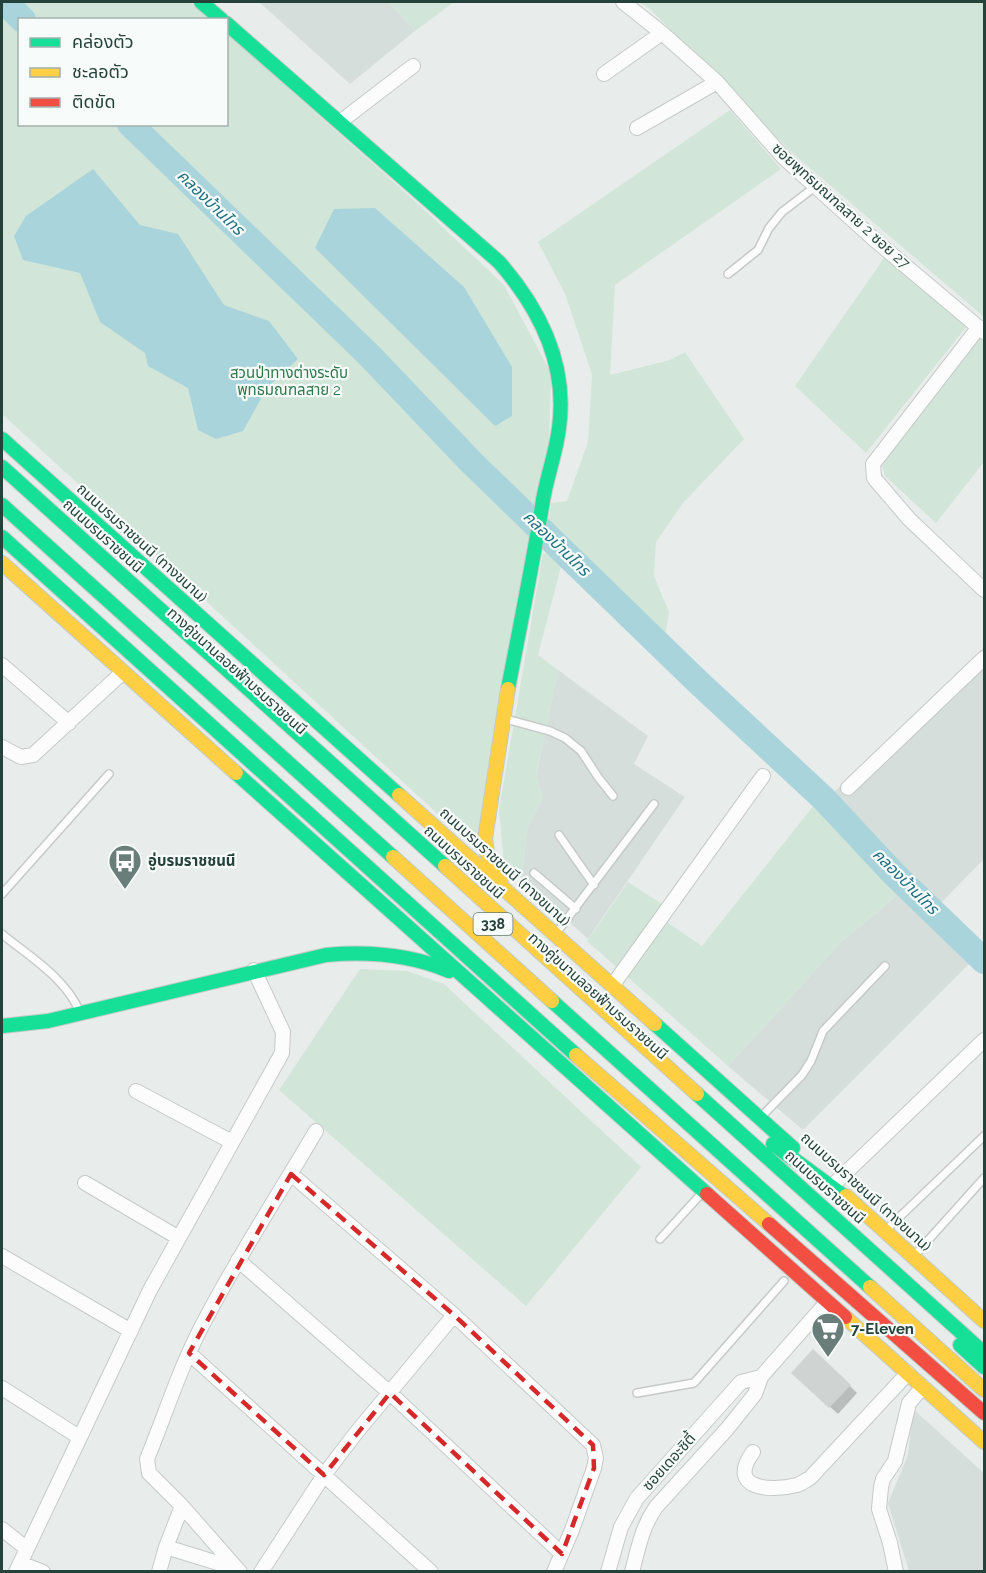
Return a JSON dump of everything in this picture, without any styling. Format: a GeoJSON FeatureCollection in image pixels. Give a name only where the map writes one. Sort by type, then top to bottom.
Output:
{"type":"FeatureCollection","features":[{"type":"Feature","properties":{"kind":"main road"},"geometry":{"type":"LineString","coordinates":[[201,2],[220,18]]}},
{"type":"Feature","properties":{"kind":"main road"},"geometry":{"type":"LineString","coordinates":[[228,25],[499,262],[523,288],[539,315],[551,344],[560,379],[557,443],[546,484],[503,718],[485,839],[487,853],[507,891]]}},
{"type":"Feature","properties":{"kind":"main road","name":"ถนนบรมราชชนนี (ทางขนาน)"},"geometry":{"type":"LineString","coordinates":[[2,439],[984,1321]]}},
{"type":"Feature","properties":{"kind":"main road","name":"ถนนบรมราชชนนี"},"geometry":{"type":"LineString","coordinates":[[2,467],[984,1353]]}},
{"type":"Feature","properties":{"kind":"main road","name":"ทางคู่ขนานลอยฟ้าบรมราชชนนี"},"geometry":{"type":"LineString","coordinates":[[2,481],[984,1367]]}},
{"type":"Feature","properties":{"kind":"main road","name":"338"},"geometry":{"type":"LineString","coordinates":[[2,505],[984,1390]]}},
{"type":"Feature","properties":{"kind":"main road","name":"338"},"geometry":{"type":"LineString","coordinates":[[2,537],[639,1111],[984,1413]]}},
{"type":"Feature","properties":{"kind":"main road"},"geometry":{"type":"LineString","coordinates":[[2,563],[122,673],[984,1442]]}},
{"type":"Feature","properties":{"kind":"main road"},"geometry":{"type":"LineString","coordinates":[[2,1026],[48,1021],[254,970],[326,955],[353,952],[420,959],[468,980]]}},
{"type":"Feature","properties":{"kind":"main road"},"geometry":{"type":"LineString","coordinates":[[663,1062],[856,1205]]}},
{"type":"Feature","properties":{"kind":"main road"},"geometry":{"type":"LineString","coordinates":[[639,1111],[658,1136],[722,1191],[778,1250],[786,1265]]}},
{"type":"Feature","properties":{"kind":"street","name":"ซอยพุทธมณฑลสาย 2 ซอย 27"},"geometry":{"type":"LineString","coordinates":[[623,2],[717,82],[783,157],[876,241],[982,329]]}},
{"type":"Feature","properties":{"kind":"street"},"geometry":{"type":"LineString","coordinates":[[604,74],[662,33]]}},
{"type":"Feature","properties":{"kind":"street"},"geometry":{"type":"LineString","coordinates":[[340,122],[412,66]]}},
{"type":"Feature","properties":{"kind":"street"},"geometry":{"type":"LineString","coordinates":[[638,128],[717,82]]}},
{"type":"Feature","properties":{"kind":"street"},"geometry":{"type":"LineString","coordinates":[[982,329],[873,464],[874,478],[909,519],[984,590]]}},
{"type":"Feature","properties":{"kind":"street"},"geometry":{"type":"LineString","coordinates":[[848,788],[984,658]]}},
{"type":"Feature","properties":{"kind":"street"},"geometry":{"type":"LineString","coordinates":[[2,665],[69,723]]}},
{"type":"Feature","properties":{"kind":"street"},"geometry":{"type":"LineString","coordinates":[[2,747],[21,757],[27,757],[44,747],[122,673]]}},
{"type":"Feature","properties":{"kind":"street"},"geometry":{"type":"LineString","coordinates":[[612,986],[763,776]]}},
{"type":"Feature","properties":{"kind":"street"},"geometry":{"type":"LineString","coordinates":[[43,1572],[18,1568],[150,1290],[282,1053],[283,1032],[254,970]]}},
{"type":"Feature","properties":{"kind":"street"},"geometry":{"type":"LineString","coordinates":[[834,1184],[984,1040]]}},
{"type":"Feature","properties":{"kind":"street"},"geometry":{"type":"LineString","coordinates":[[136,1091],[232,1142]]}},
{"type":"Feature","properties":{"kind":"street"},"geometry":{"type":"LineString","coordinates":[[239,1570],[149,1473],[147,1459],[189,1353],[238,1260],[316,1131]]}},
{"type":"Feature","properties":{"kind":"street"},"geometry":{"type":"LineString","coordinates":[[291,1174],[454,1316],[593,1445],[597,1458],[594,1468],[554,1572]]}},
{"type":"Feature","properties":{"kind":"street"},"geometry":{"type":"LineString","coordinates":[[85,1183],[179,1238]]}},
{"type":"Feature","properties":{"kind":"street"},"geometry":{"type":"LineString","coordinates":[[2,1256],[131,1331]]}},
{"type":"Feature","properties":{"kind":"street"},"geometry":{"type":"LineString","coordinates":[[238,1260],[390,1394],[562,1554]]}},
{"type":"Feature","properties":{"kind":"street","name":"ซอยเดอะซิตี้"},"geometry":{"type":"LineString","coordinates":[[632,1572],[648,1518],[732,1424],[755,1394],[761,1377],[827,1302]]}},
{"type":"Feature","properties":{"kind":"street"},"geometry":{"type":"LineString","coordinates":[[261,1572],[324,1475],[356,1433],[454,1316]]}},
{"type":"Feature","properties":{"kind":"street"},"geometry":{"type":"LineString","coordinates":[[189,1353],[431,1572]]}},
{"type":"Feature","properties":{"kind":"street"},"geometry":{"type":"LineString","coordinates":[[753,1452],[744,1465],[744,1471],[747,1480],[754,1486],[766,1488],[797,1485],[810,1478],[908,1373]]}},
{"type":"Feature","properties":{"kind":"street","name":"ซอยเดอะซิตี้"},"geometry":{"type":"LineString","coordinates":[[608,1572],[621,1527],[637,1498],[741,1382],[761,1377]]}},
{"type":"Feature","properties":{"kind":"street"},"geometry":{"type":"LineString","coordinates":[[896,1572],[879,1509],[880,1487],[896,1461],[909,1403],[923,1387]]}},
{"type":"Feature","properties":{"kind":"street"},"geometry":{"type":"LineString","coordinates":[[2,1388],[80,1437]]}},
{"type":"Feature","properties":{"kind":"street"},"geometry":{"type":"LineString","coordinates":[[716,1410],[732,1424]]}},
{"type":"Feature","properties":{"kind":"street"},"geometry":{"type":"LineString","coordinates":[[159,1572],[182,1506]]}},
{"type":"Feature","properties":{"kind":"street"},"geometry":{"type":"LineString","coordinates":[[2,1529],[27,1549]]}},
{"type":"Feature","properties":{"kind":"street"},"geometry":{"type":"LineString","coordinates":[[166,1547],[239,1570]]}},
{"type":"Feature","properties":{"kind":"lane"},"geometry":{"type":"LineString","coordinates":[[728,274],[758,250],[769,228],[782,212],[816,186]]}},
{"type":"Feature","properties":{"kind":"lane"},"geometry":{"type":"LineString","coordinates":[[503,718],[550,731],[565,738],[581,751],[614,796]]}},
{"type":"Feature","properties":{"kind":"lane"},"geometry":{"type":"LineString","coordinates":[[2,894],[109,774]]}},
{"type":"Feature","properties":{"kind":"lane"},"geometry":{"type":"LineString","coordinates":[[555,934],[654,804]]}},
{"type":"Feature","properties":{"kind":"lane"},"geometry":{"type":"LineString","coordinates":[[559,835],[594,885]]}},
{"type":"Feature","properties":{"kind":"lane"},"geometry":{"type":"LineString","coordinates":[[534,873],[576,909]]}},
{"type":"Feature","properties":{"kind":"lane"},"geometry":{"type":"LineString","coordinates":[[2,934],[63,984],[73,997],[80,1013]]}},
{"type":"Feature","properties":{"kind":"lane"},"geometry":{"type":"LineString","coordinates":[[759,1119],[802,1075],[811,1061],[823,1031],[885,966]]}},
{"type":"Feature","properties":{"kind":"lane"},"geometry":{"type":"LineString","coordinates":[[885,1231],[984,1136]]}},
{"type":"Feature","properties":{"kind":"lane"},"geometry":{"type":"LineString","coordinates":[[914,1257],[984,1178]]}},
{"type":"Feature","properties":{"kind":"lane"},"geometry":{"type":"LineString","coordinates":[[660,1239],[703,1191]]}},
{"type":"Feature","properties":{"kind":"lane"},"geometry":{"type":"LineString","coordinates":[[637,1393],[693,1383],[784,1281]]}},
{"type":"Feature","properties":{"kind":"highlighted area"},"geometry":{"type":"Polygon","coordinates":[[[291,1174],[454,1315],[593,1445],[594,1468],[562,1554],[390,1393],[324,1475],[189,1353],[291,1174]]]}},
{"type":"Feature","properties":{"kind":"shaded area"},"geometry":{"type":"Polygon","coordinates":[[[259,2],[389,2],[415,31],[350,84],[259,2]]]}},
{"type":"Feature","properties":{"kind":"shaded area"},"geometry":{"type":"Polygon","coordinates":[[[984,647],[984,859],[938,906],[834,792],[984,647]]]}},
{"type":"Feature","properties":{"kind":"shaded area"},"geometry":{"type":"Polygon","coordinates":[[[558,670],[648,736],[634,764],[685,797],[588,939],[522,879],[527,828],[543,798],[536,776],[558,670]]]}},
{"type":"Feature","properties":{"kind":"shaded area"},"geometry":{"type":"Polygon","coordinates":[[[901,892],[972,961],[803,1130],[728,1066],[840,943],[901,892]]]}},
{"type":"Feature","properties":{"kind":"shaded area"},"geometry":{"type":"Polygon","coordinates":[[[913,1409],[984,1473],[984,1571],[909,1571],[888,1503],[908,1455],[913,1409]]]}},
{"type":"Feature","properties":{"kind":"green space","name":"สวนป่าทางต่างระดับ พุทธมณฑลสาย 2"},"geometry":{"type":"Polygon","coordinates":[[[2,2],[190,2],[209,18],[18,18],[18,126],[228,126],[228,35],[416,202],[504,285],[551,373],[549,446],[476,849],[2,414],[2,2]]]}},
{"type":"Feature","properties":{"kind":"green space"},"geometry":{"type":"Polygon","coordinates":[[[389,2],[454,2],[415,31],[389,2]]]}},
{"type":"Feature","properties":{"kind":"green space"},"geometry":{"type":"Polygon","coordinates":[[[639,2],[984,2],[984,317],[790,151],[650,9],[639,2]]]}},
{"type":"Feature","properties":{"kind":"green space"},"geometry":{"type":"Polygon","coordinates":[[[730,110],[781,169],[615,285],[610,375],[670,360],[685,352],[744,439],[683,503],[656,542],[654,576],[669,612],[665,637],[548,526],[551,503],[567,501],[588,442],[592,375],[565,294],[538,242],[730,110]]]}},
{"type":"Feature","properties":{"kind":"green space"},"geometry":{"type":"Polygon","coordinates":[[[884,258],[967,326],[866,453],[795,386],[884,258]]]}},
{"type":"Feature","properties":{"kind":"green space"},"geometry":{"type":"Polygon","coordinates":[[[979,336],[984,342],[984,462],[936,523],[885,476],[881,463],[979,336]]]}},
{"type":"Feature","properties":{"kind":"green space"},"geometry":{"type":"Polygon","coordinates":[[[543,553],[563,559],[538,655],[558,670],[536,775],[543,798],[527,828],[522,879],[504,864],[499,810],[543,553]]]}},
{"type":"Feature","properties":{"kind":"green space"},"geometry":{"type":"Polygon","coordinates":[[[814,805],[901,892],[840,943],[728,1066],[587,941],[628,882],[662,904],[655,914],[702,946],[814,805]]]}},
{"type":"Feature","properties":{"kind":"green space"},"geometry":{"type":"Polygon","coordinates":[[[360,969],[407,971],[444,984],[641,1167],[526,1306],[279,1090],[360,969]]]}},
{"type":"Feature","properties":{"kind":"water"},"geometry":{"type":"Polygon","coordinates":[[[93,169],[140,225],[178,234],[224,305],[269,321],[298,359],[267,388],[243,431],[216,439],[198,430],[188,388],[148,366],[145,353],[100,322],[80,273],[23,260],[14,236],[26,216],[93,169]]]}},
{"type":"Feature","properties":{"kind":"water"},"geometry":{"type":"Polygon","coordinates":[[[375,208],[464,287],[512,367],[512,416],[495,426],[315,248],[334,209],[375,208]]]}},
{"type":"Feature","properties":{"kind":"building"},"geometry":{"type":"Polygon","coordinates":[[[813,1349],[851,1385],[829,1408],[791,1373],[813,1349]]]}},
{"type":"Feature","properties":{"kind":"waterway","name":"คลองบ้านไทร"},"geometry":{"type":"LineString","coordinates":[[5,2],[21,18]]}},
{"type":"Feature","properties":{"kind":"waterway","name":"คลองบ้านไทร"},"geometry":{"type":"LineString","coordinates":[[132,126],[369,355],[471,462],[698,682],[824,799],[894,874],[984,961]]}},
{"type":"Feature","properties":{"kind":"traffic: fast"},"geometry":{"type":"LineString","coordinates":[[201,2],[220,18]]}},
{"type":"Feature","properties":{"kind":"traffic: fast"},"geometry":{"type":"LineString","coordinates":[[228,25],[499,262],[527,299],[548,339],[559,382],[561,404],[559,428],[508,689]]}},
{"type":"Feature","properties":{"kind":"traffic: fast"},"geometry":{"type":"LineString","coordinates":[[2,439],[399,795]]}},
{"type":"Feature","properties":{"kind":"traffic: fast"},"geometry":{"type":"LineString","coordinates":[[2,467],[445,866]]}},
{"type":"Feature","properties":{"kind":"traffic: fast"},"geometry":{"type":"LineString","coordinates":[[2,505],[393,857]]}},
{"type":"Feature","properties":{"kind":"traffic: fast"},"geometry":{"type":"LineString","coordinates":[[2,537],[576,1055]]}},
{"type":"Feature","properties":{"kind":"traffic: fast"},"geometry":{"type":"LineString","coordinates":[[236,773],[707,1194]]}},
{"type":"Feature","properties":{"kind":"traffic: fast"},"geometry":{"type":"LineString","coordinates":[[2,1026],[48,1021],[326,955],[358,953],[389,955],[404,957],[449,971]]}},
{"type":"Feature","properties":{"kind":"traffic: fast"},"geometry":{"type":"LineString","coordinates":[[552,1001],[870,1287]]}},
{"type":"Feature","properties":{"kind":"traffic: fast"},"geometry":{"type":"LineString","coordinates":[[655,1024],[793,1148]]}},
{"type":"Feature","properties":{"kind":"traffic: fast"},"geometry":{"type":"LineString","coordinates":[[697,1094],[984,1353]]}},
{"type":"Feature","properties":{"kind":"traffic: fast"},"geometry":{"type":"LineString","coordinates":[[773,1144],[856,1205]]}},
{"type":"Feature","properties":{"kind":"traffic: fast"},"geometry":{"type":"LineString","coordinates":[[960,1345],[984,1367]]}},
{"type":"Feature","properties":{"kind":"traffic: slow"},"geometry":{"type":"LineString","coordinates":[[2,563],[236,773]]}},
{"type":"Feature","properties":{"kind":"traffic: slow"},"geometry":{"type":"LineString","coordinates":[[501,880],[487,853],[485,839],[508,689]]}},
{"type":"Feature","properties":{"kind":"traffic: slow"},"geometry":{"type":"LineString","coordinates":[[399,795],[655,1024]]}},
{"type":"Feature","properties":{"kind":"traffic: slow"},"geometry":{"type":"LineString","coordinates":[[393,857],[552,1001]]}},
{"type":"Feature","properties":{"kind":"traffic: slow"},"geometry":{"type":"LineString","coordinates":[[445,866],[697,1094]]}},
{"type":"Feature","properties":{"kind":"traffic: slow"},"geometry":{"type":"LineString","coordinates":[[576,1055],[769,1224]]}},
{"type":"Feature","properties":{"kind":"traffic: slow"},"geometry":{"type":"LineString","coordinates":[[846,1196],[984,1321]]}},
{"type":"Feature","properties":{"kind":"traffic: slow"},"geometry":{"type":"LineString","coordinates":[[870,1287],[984,1390]]}},
{"type":"Feature","properties":{"kind":"traffic: slow"},"geometry":{"type":"LineString","coordinates":[[845,1317],[984,1442]]}},
{"type":"Feature","properties":{"kind":"traffic: jam"},"geometry":{"type":"LineString","coordinates":[[707,1194],[845,1317]]}},
{"type":"Feature","properties":{"kind":"traffic: jam"},"geometry":{"type":"LineString","coordinates":[[769,1224],[984,1413]]}},
{"type":"Feature","properties":{"kind":"place","name":"อู่บรมราชชนนี"},"geometry":{"type":"Point","coordinates":[125,890]}},
{"type":"Feature","properties":{"kind":"place","name":"7-Eleven"},"geometry":{"type":"Point","coordinates":[828,1358]}}]}
